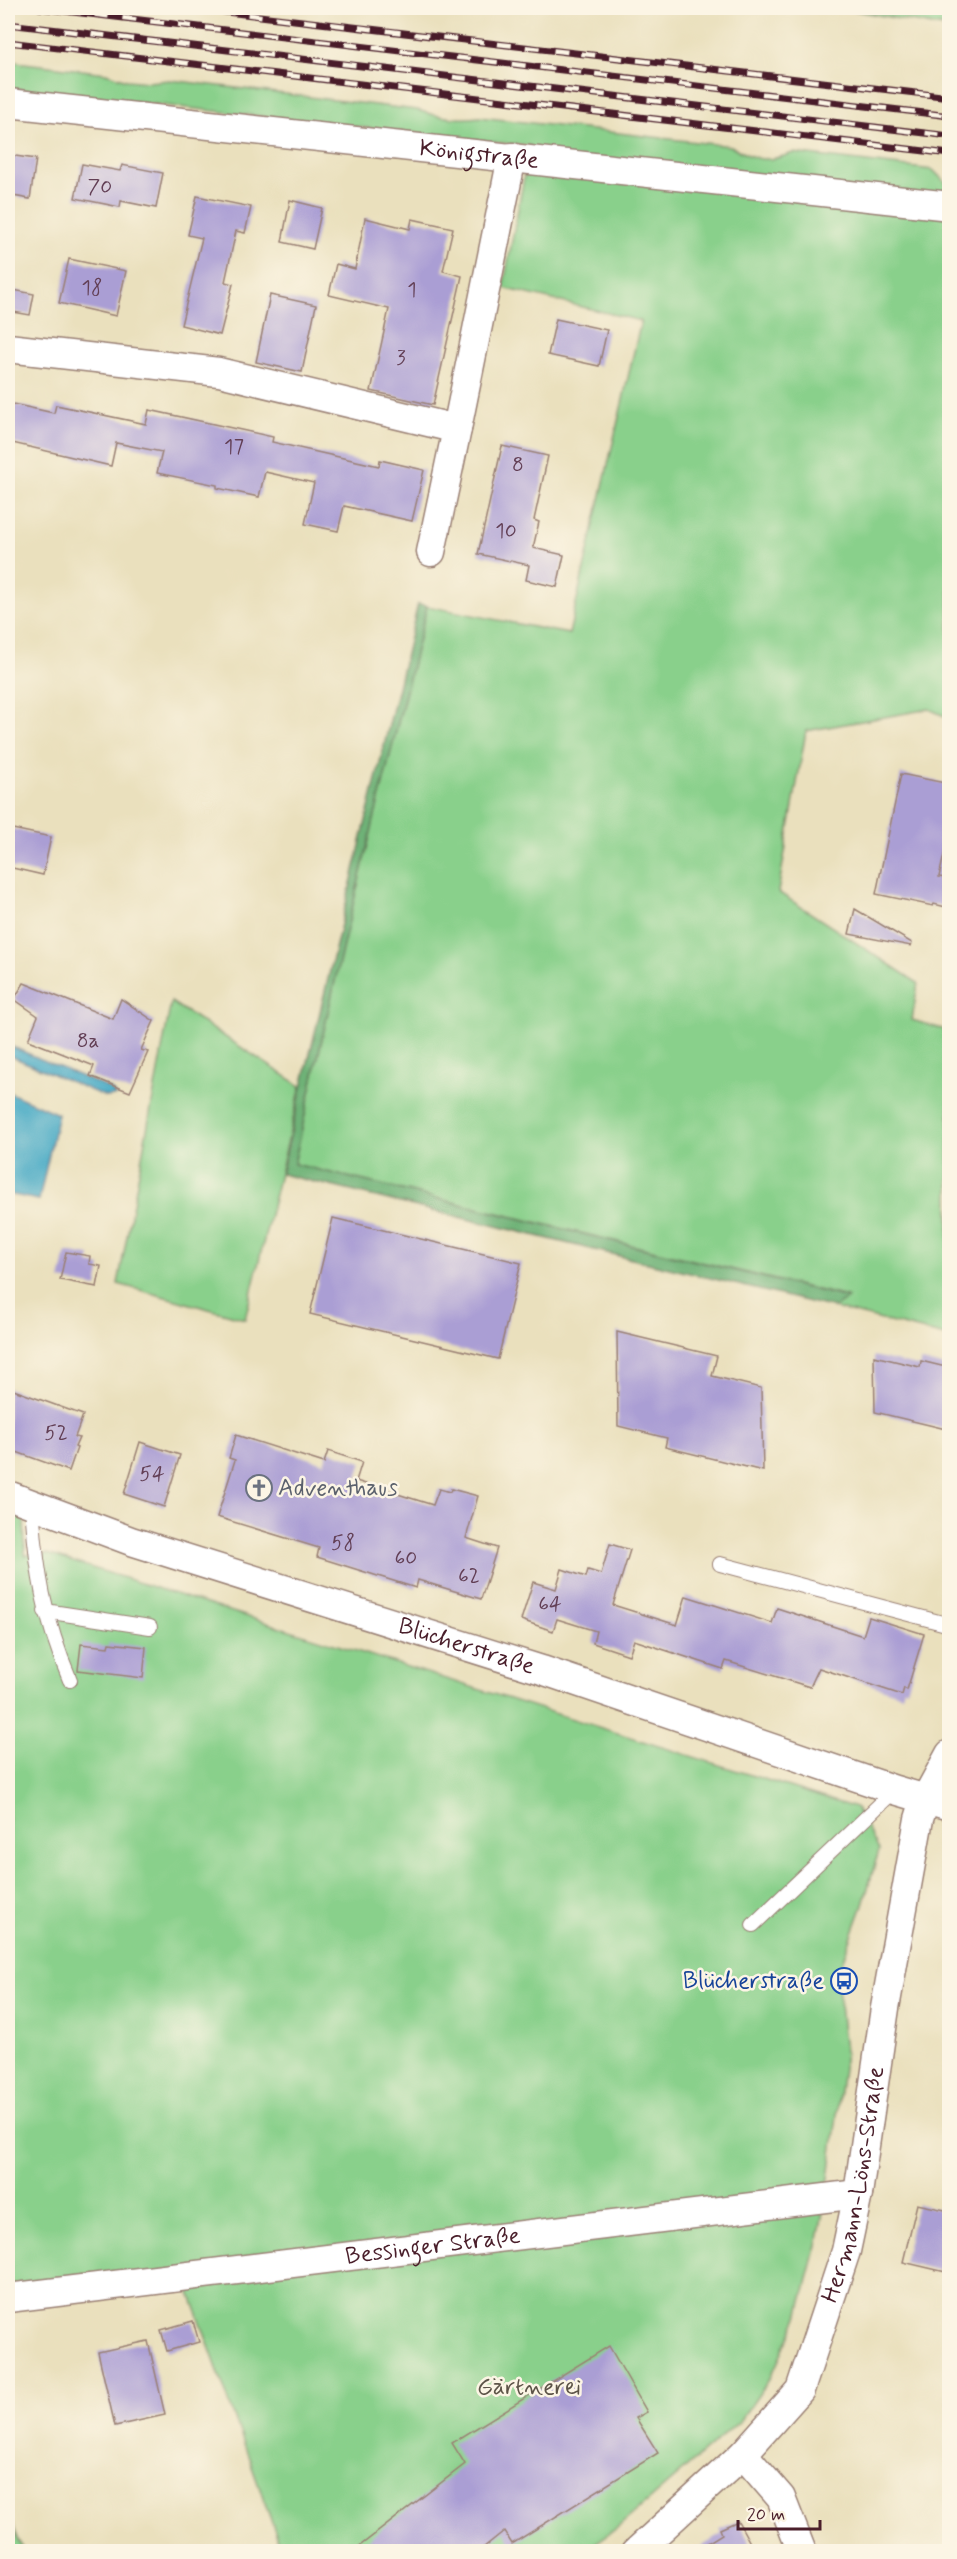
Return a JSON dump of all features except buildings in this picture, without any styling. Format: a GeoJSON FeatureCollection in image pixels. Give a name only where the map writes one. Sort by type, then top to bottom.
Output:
{"type":"FeatureCollection","features":[{"type":"Feature","properties":{"kind":"street","name":"Königstraße"},"geometry":{"type":"LineString","coordinates":[[8,103],[950,206]]}},
{"type":"Feature","properties":{"kind":"street"},"geometry":{"type":"LineString","coordinates":[[431,552],[512,158]]}},
{"type":"Feature","properties":{"kind":"street"},"geometry":{"type":"LineString","coordinates":[[8,348],[219,372],[457,429]]}},
{"type":"Feature","properties":{"kind":"street","name":"Blücherstraße"},"geometry":{"type":"LineString","coordinates":[[20,1500],[131,1541],[542,1670],[937,1803]]}},
{"type":"Feature","properties":{"kind":"street","name":"Hermann-Löns-Straße"},"geometry":{"type":"LineString","coordinates":[[636,2552],[743,2454],[800,2390],[846,2251],[858,2194],[885,2008],[919,1819],[937,1803],[950,1754]]}},
{"type":"Feature","properties":{"kind":"street","name":"Bessinger Straße"},"geometry":{"type":"LineString","coordinates":[[8,2298],[858,2194]]}},
{"type":"Feature","properties":{"kind":"street"},"geometry":{"type":"LineString","coordinates":[[743,2454],[781,2498],[802,2552]]}},
{"type":"Feature","properties":{"kind":"lane"},"geometry":{"type":"LineString","coordinates":[[20,1500],[36,1556],[45,1611],[70,1680]]}},
{"type":"Feature","properties":{"kind":"lane"},"geometry":{"type":"LineString","coordinates":[[720,1564],[950,1625]]}},
{"type":"Feature","properties":{"kind":"lane"},"geometry":{"type":"LineString","coordinates":[[45,1611],[150,1627]]}},
{"type":"Feature","properties":{"kind":"lane"},"geometry":{"type":"LineString","coordinates":[[753,1925],[896,1790]]}},
{"type":"Feature","properties":{"kind":"green space"},"geometry":{"type":"Polygon","coordinates":[[[841,8],[949,8],[949,28],[841,8]]]}},
{"type":"Feature","properties":{"kind":"green space"},"geometry":{"type":"Polygon","coordinates":[[[8,61],[106,73],[127,80],[148,82],[170,80],[417,110],[448,117],[480,117],[731,146],[747,155],[761,159],[793,153],[933,170],[949,186],[949,718],[929,709],[806,731],[778,892],[918,983],[912,1020],[949,1031],[949,1337],[834,1308],[847,1297],[294,1164],[343,945],[427,606],[569,634],[641,321],[503,288],[530,146],[8,88],[8,61]]]}},
{"type":"Feature","properties":{"kind":"green space"},"geometry":{"type":"Polygon","coordinates":[[[418,604],[427,606],[343,945],[294,1164],[848,1298],[834,1308],[281,1174],[418,604]]]}},
{"type":"Feature","properties":{"kind":"green space"},"geometry":{"type":"Polygon","coordinates":[[[171,1002],[301,1086],[245,1319],[118,1284],[171,1002]]]}},
{"type":"Feature","properties":{"kind":"green space","name":"Gärtnerei"},"geometry":{"type":"Polygon","coordinates":[[[8,1510],[24,1516],[25,1555],[48,1554],[856,1808],[879,1850],[863,1905],[837,1976],[845,2052],[829,2178],[817,2245],[798,2317],[771,2377],[741,2420],[617,2528],[584,2551],[282,2551],[183,2273],[8,2294],[8,1510]]]}},
{"type":"Feature","properties":{"kind":"green space"},"geometry":{"type":"Polygon","coordinates":[[[8,2513],[23,2551],[8,2551],[8,2513]]]}},
{"type":"Feature","properties":{"kind":"water"},"geometry":{"type":"Polygon","coordinates":[[[8,1045],[111,1089],[116,1096],[106,1097],[8,1055],[8,1045]]]}},
{"type":"Feature","properties":{"kind":"water"},"geometry":{"type":"Polygon","coordinates":[[[8,1092],[58,1114],[39,1200],[8,1194],[8,1092]]]}},
{"type":"Feature","properties":{"kind":"railway"},"geometry":{"type":"LineString","coordinates":[[39,8],[950,116]]}},
{"type":"Feature","properties":{"kind":"railway"},"geometry":{"type":"LineString","coordinates":[[192,8],[950,97]]}},
{"type":"Feature","properties":{"kind":"railway"},"geometry":{"type":"LineString","coordinates":[[8,24],[950,136]]}},
{"type":"Feature","properties":{"kind":"railway"},"geometry":{"type":"LineString","coordinates":[[8,42],[950,154]]}},
{"type":"Feature","properties":{"kind":"place","name":"Adventhaus"},"geometry":{"type":"Point","coordinates":[259,1488]}},
{"type":"Feature","properties":{"kind":"place","name":"Blücherstraße"},"geometry":{"type":"Point","coordinates":[844,1981]}}]}
